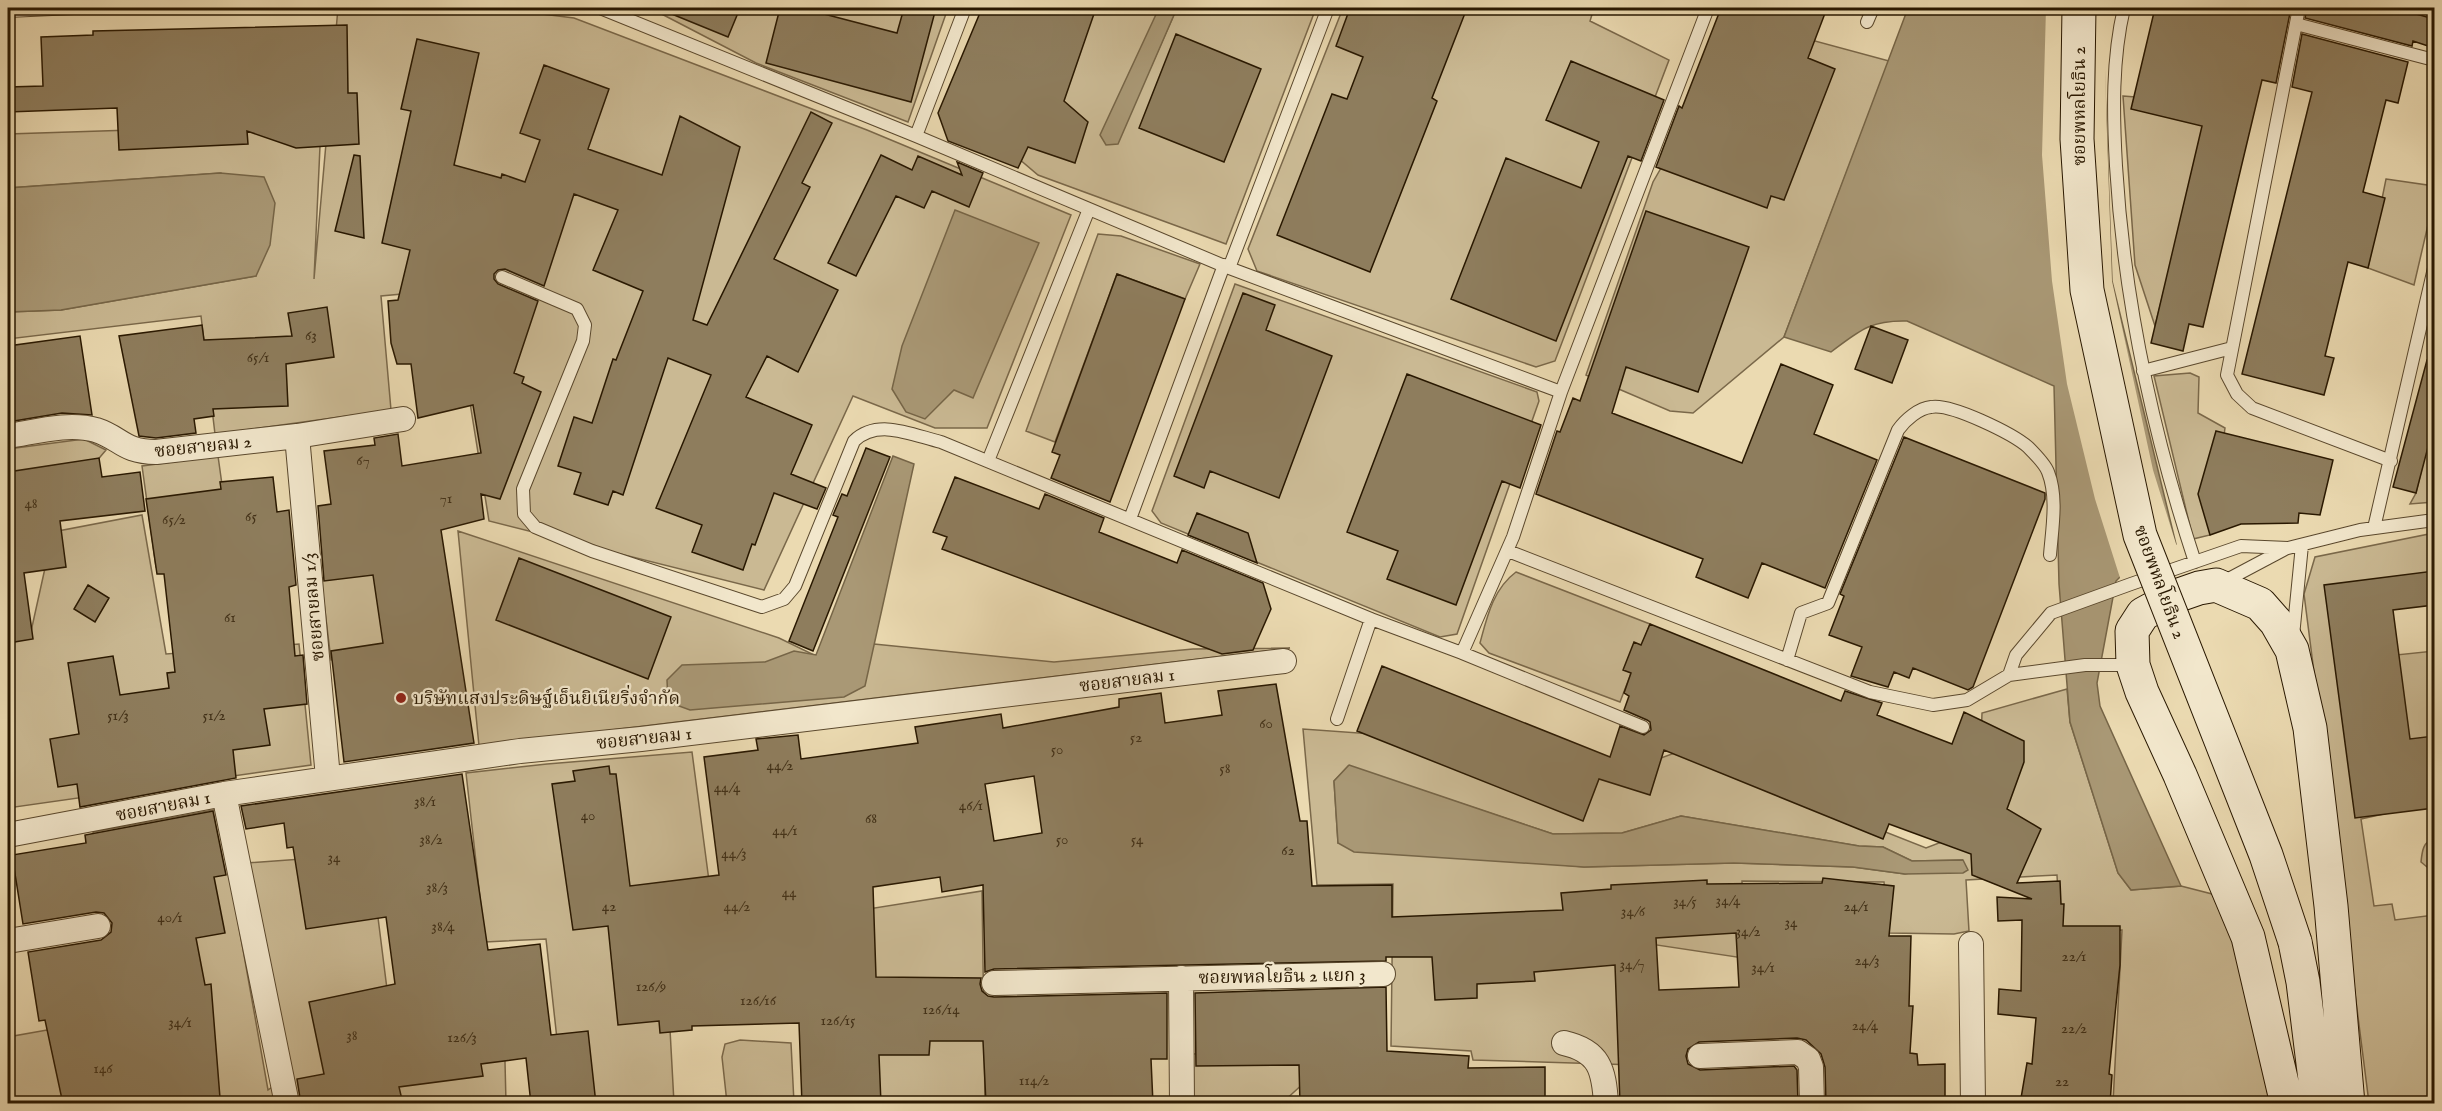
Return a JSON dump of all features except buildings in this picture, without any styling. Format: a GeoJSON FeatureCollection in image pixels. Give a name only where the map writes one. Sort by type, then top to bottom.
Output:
{"type":"FeatureCollection","features":[{"type":"Feature","properties":{"kind":"street","name":"ซอยพหลโยธิน 2"},"geometry":{"type":"LineString","coordinates":[[2079,8],[2077,139],[2087,290],[2140,535],[2266,855],[2295,942],[2303,982],[2318,1104]]}},
{"type":"Feature","properties":{"kind":"street","name":"ซอยสายลม 2"},"geometry":{"type":"LineString","coordinates":[[8,436],[71,427],[96,430],[129,449],[148,452],[297,436],[403,419]]}},
{"type":"Feature","properties":{"kind":"street","name":"ซอยสายลม 1/3"},"geometry":{"type":"LineString","coordinates":[[297,436],[328,778]]}},
{"type":"Feature","properties":{"kind":"street"},"geometry":{"type":"LineString","coordinates":[[2287,1104],[2248,937],[2180,775],[2142,692],[2122,665],[2132,631],[2144,614],[2176,596],[2199,588],[2206,574],[2260,604],[2276,622],[2292,650],[2310,728],[2331,906],[2348,1104]]}},
{"type":"Feature","properties":{"kind":"street","name":"ซอยสายลม 1"},"geometry":{"type":"LineString","coordinates":[[8,835],[224,794],[520,751],[641,739],[1284,662]]}},
{"type":"Feature","properties":{"kind":"street"},"geometry":{"type":"LineString","coordinates":[[224,794],[287,1104]]}},
{"type":"Feature","properties":{"kind":"street"},"geometry":{"type":"LineString","coordinates":[[8,941],[98,926]]}},
{"type":"Feature","properties":{"kind":"street"},"geometry":{"type":"LineString","coordinates":[[1971,944],[1973,1104]]}},
{"type":"Feature","properties":{"kind":"street","name":"ซอยพหลโยธิน 2 แยก 3"},"geometry":{"type":"LineString","coordinates":[[994,983],[1383,974]]}},
{"type":"Feature","properties":{"kind":"street","name":"ซอยพหลโยธิน 2 แยก 3"},"geometry":{"type":"LineString","coordinates":[[1181,978],[1182,1104]]}},
{"type":"Feature","properties":{"kind":"street"},"geometry":{"type":"LineString","coordinates":[[1564,1042],[1582,1047],[1593,1057],[1602,1071],[1606,1104]]}},
{"type":"Feature","properties":{"kind":"street"},"geometry":{"type":"LineString","coordinates":[[1700,1056],[1798,1052],[1808,1059],[1811,1067],[1812,1104]]}},
{"type":"Feature","properties":{"kind":"lane"},"geometry":{"type":"LineString","coordinates":[[8,11],[74,8]]}},
{"type":"Feature","properties":{"kind":"lane"},"geometry":{"type":"LineString","coordinates":[[600,8],[916,136],[1227,267],[1562,392]]}},
{"type":"Feature","properties":{"kind":"lane"},"geometry":{"type":"LineString","coordinates":[[916,136],[965,8]]}},
{"type":"Feature","properties":{"kind":"lane"},"geometry":{"type":"LineString","coordinates":[[1130,519],[1328,8]]}},
{"type":"Feature","properties":{"kind":"lane"},"geometry":{"type":"LineString","coordinates":[[1462,653],[1508,551],[1562,392],[1708,8]]}},
{"type":"Feature","properties":{"kind":"lane"},"geometry":{"type":"LineString","coordinates":[[1867,22],[1873,8]]}},
{"type":"Feature","properties":{"kind":"lane"},"geometry":{"type":"LineString","coordinates":[[2124,8],[2117,37],[2114,122],[2119,225],[2143,371],[2176,502],[2206,574]]}},
{"type":"Feature","properties":{"kind":"lane"},"geometry":{"type":"LineString","coordinates":[[2299,8],[2227,375],[2237,394],[2252,408],[2391,460]]}},
{"type":"Feature","properties":{"kind":"lane"},"geometry":{"type":"LineString","coordinates":[[2296,24],[2434,60]]}},
{"type":"Feature","properties":{"kind":"lane"},"geometry":{"type":"LineString","coordinates":[[988,461],[1089,209]]}},
{"type":"Feature","properties":{"kind":"lane"},"geometry":{"type":"LineString","coordinates":[[2374,528],[2434,268]]}},
{"type":"Feature","properties":{"kind":"lane"},"geometry":{"type":"LineString","coordinates":[[502,277],[577,309],[585,325],[583,340],[523,489],[524,514],[536,527],[592,551],[762,608],[784,599],[795,586],[854,441],[863,432],[885,428],[941,442],[1643,728]]}},
{"type":"Feature","properties":{"kind":"lane"},"geometry":{"type":"LineString","coordinates":[[2143,371],[2232,348]]}},
{"type":"Feature","properties":{"kind":"lane"},"geometry":{"type":"LineString","coordinates":[[1786,660],[1801,613],[1828,603],[1898,430],[1904,421],[1929,406],[1945,407],[1979,420],[2028,447],[2048,471],[2053,494],[2050,555]]}},
{"type":"Feature","properties":{"kind":"lane"},"geometry":{"type":"LineString","coordinates":[[2009,675],[2016,655],[2052,613],[2131,584],[2206,574],[2337,534],[2434,520]]}},
{"type":"Feature","properties":{"kind":"lane"},"geometry":{"type":"LineString","coordinates":[[2292,650],[2302,545]]}},
{"type":"Feature","properties":{"kind":"lane"},"geometry":{"type":"LineString","coordinates":[[2206,574],[2241,546],[2288,548]]}},
{"type":"Feature","properties":{"kind":"lane"},"geometry":{"type":"LineString","coordinates":[[1508,551],[1870,692],[1933,705],[1967,700],[2009,675],[2085,665],[2122,665]]}},
{"type":"Feature","properties":{"kind":"lane"},"geometry":{"type":"LineString","coordinates":[[1337,719],[1371,619]]}},
{"type":"Feature","properties":{"kind":"shaded area"},"geometry":{"type":"Polygon","coordinates":[[[338,8],[493,8],[574,18],[867,130],[1071,215],[987,428],[935,428],[853,396],[764,590],[489,521],[471,409],[456,289],[381,296],[391,410],[215,434],[201,316],[8,339],[8,312],[61,310],[256,276],[221,173],[8,188],[8,134],[321,124],[314,279],[338,8]]]}},
{"type":"Feature","properties":{"kind":"shaded area"},"geometry":{"type":"Polygon","coordinates":[[[650,8],[948,8],[908,122],[756,63],[650,8]]]}},
{"type":"Feature","properties":{"kind":"shaded area"},"geometry":{"type":"Polygon","coordinates":[[[1070,8],[1159,8],[1153,24],[1149,71],[1177,8],[1316,8],[1226,244],[1038,175],[1018,158],[1070,8]]]}},
{"type":"Feature","properties":{"kind":"shaded area"},"geometry":{"type":"Polygon","coordinates":[[[1159,8],[1177,8],[1118,144],[1106,145],[1100,135],[1159,8]]]}},
{"type":"Feature","properties":{"kind":"shaded area"},"geometry":{"type":"Polygon","coordinates":[[[1343,8],[1594,8],[1590,21],[1669,60],[1555,361],[1536,367],[1257,271],[1248,249],[1343,8]]]}},
{"type":"Feature","properties":{"kind":"shaded area"},"geometry":{"type":"Polygon","coordinates":[[[1908,8],[2102,8],[2112,281],[2176,544],[2134,563],[2116,581],[2097,683],[2100,706],[2181,886],[2131,890],[2118,873],[2070,722],[2059,584],[2054,386],[1907,321],[1883,322],[1866,328],[1831,352],[1784,337],[1908,8]]]}},
{"type":"Feature","properties":{"kind":"shaded area"},"geometry":{"type":"Polygon","coordinates":[[[1745,22],[1889,61],[1784,337],[1693,413],[1670,411],[1586,375],[1653,182],[1745,22]]]}},
{"type":"Feature","properties":{"kind":"shaded area"},"geometry":{"type":"Polygon","coordinates":[[[2123,96],[2211,103],[2155,326],[2135,265],[2123,96]]]}},
{"type":"Feature","properties":{"kind":"shaded area"},"geometry":{"type":"Polygon","coordinates":[[[220,173],[264,177],[275,203],[270,245],[256,276],[61,310],[8,312],[8,188],[220,173]]]}},
{"type":"Feature","properties":{"kind":"shaded area"},"geometry":{"type":"Polygon","coordinates":[[[2386,179],[2434,186],[2434,199],[2414,285],[2368,268],[2386,179]]]}},
{"type":"Feature","properties":{"kind":"shaded area"},"geometry":{"type":"Polygon","coordinates":[[[955,210],[1039,243],[973,398],[954,390],[925,419],[906,412],[892,389],[902,346],[955,210]]]}},
{"type":"Feature","properties":{"kind":"shaded area"},"geometry":{"type":"Polygon","coordinates":[[[1098,234],[1121,236],[1200,264],[1185,299],[1117,274],[1055,442],[1026,431],[1098,234]]]}},
{"type":"Feature","properties":{"kind":"shaded area"},"geometry":{"type":"Polygon","coordinates":[[[1235,284],[1537,392],[1539,401],[1457,634],[1440,637],[1161,523],[1152,511],[1235,284]]]}},
{"type":"Feature","properties":{"kind":"shaded area"},"geometry":{"type":"Polygon","coordinates":[[[2190,373],[2199,377],[2198,413],[2225,428],[2210,535],[2193,539],[2154,376],[2190,373]]]}},
{"type":"Feature","properties":{"kind":"shaded area"},"geometry":{"type":"Polygon","coordinates":[[[2434,417],[2434,502],[2410,504],[2416,493],[2434,417]]]}},
{"type":"Feature","properties":{"kind":"shaded area"},"geometry":{"type":"Polygon","coordinates":[[[84,439],[106,450],[95,463],[8,474],[8,449],[84,439]]]}},
{"type":"Feature","properties":{"kind":"shaded area"},"geometry":{"type":"Polygon","coordinates":[[[218,456],[232,556],[156,567],[142,466],[218,456]]]}},
{"type":"Feature","properties":{"kind":"shaded area"},"geometry":{"type":"Polygon","coordinates":[[[893,456],[914,464],[865,686],[844,697],[690,710],[668,702],[667,680],[682,665],[765,662],[794,651],[816,655],[893,456]]]}},
{"type":"Feature","properties":{"kind":"shaded area"},"geometry":{"type":"Polygon","coordinates":[[[142,515],[166,654],[299,644],[311,765],[8,808],[8,639],[30,636],[53,532],[142,515]]]}},
{"type":"Feature","properties":{"kind":"shaded area"},"geometry":{"type":"Polygon","coordinates":[[[458,531],[779,638],[816,656],[874,644],[1054,662],[1193,649],[1290,648],[479,746],[458,531]]]}},
{"type":"Feature","properties":{"kind":"shaded area"},"geometry":{"type":"Polygon","coordinates":[[[2434,533],[2434,592],[2387,596],[2387,656],[2434,651],[2434,803],[2361,819],[2374,906],[2392,904],[2395,920],[2434,915],[2434,1103],[2369,1103],[2304,594],[2315,557],[2434,533]]]}},
{"type":"Feature","properties":{"kind":"shaded area"},"geometry":{"type":"Polygon","coordinates":[[[394,570],[403,652],[331,660],[321,578],[394,570]]]}},
{"type":"Feature","properties":{"kind":"shaded area"},"geometry":{"type":"Polygon","coordinates":[[[1516,572],[1650,624],[1620,702],[1489,653],[1480,643],[1496,595],[1516,572]]]}},
{"type":"Feature","properties":{"kind":"shaded area"},"geometry":{"type":"Polygon","coordinates":[[[2067,689],[2070,722],[2118,873],[2131,890],[2181,886],[2212,894],[2233,938],[2270,1103],[2113,1103],[2122,930],[2060,931],[2057,875],[1966,880],[1969,931],[1954,934],[1889,933],[1884,882],[1742,881],[1743,958],[1644,943],[1637,1065],[1473,1060],[1471,1051],[1391,1046],[1393,884],[1317,885],[1303,729],[1457,740],[1620,773],[1680,751],[1926,848],[1978,828],[1982,713],[2067,689]],[[1348,766],[1334,781],[1338,843],[1584,867],[1734,863],[1853,867],[1905,874],[1963,860],[1912,861],[1883,847],[1859,846],[1681,816],[1622,833],[1553,834],[1348,766]]]}},
{"type":"Feature","properties":{"kind":"shaded area"},"geometry":{"type":"Polygon","coordinates":[[[692,752],[716,934],[669,1011],[674,1103],[564,1103],[546,939],[485,942],[466,773],[692,752]]]}},
{"type":"Feature","properties":{"kind":"shaded area"},"geometry":{"type":"Polygon","coordinates":[[[1349,765],[1553,834],[1622,833],[1681,816],[1859,846],[1883,847],[1912,861],[1963,860],[1968,870],[1963,873],[1905,874],[1853,867],[1734,863],[1584,867],[1354,852],[1338,843],[1334,781],[1349,765]]]}},
{"type":"Feature","properties":{"kind":"shaded area"},"geometry":{"type":"Polygon","coordinates":[[[218,809],[268,1090],[290,1074],[247,863],[370,854],[387,989],[503,980],[506,1103],[160,1103],[93,832],[218,809]]]}},
{"type":"Feature","properties":{"kind":"shaded area"},"geometry":{"type":"Polygon","coordinates":[[[2434,839],[2434,871],[2432,871],[2421,862],[2425,845],[2434,839]]]}},
{"type":"Feature","properties":{"kind":"shaded area"},"geometry":{"type":"Polygon","coordinates":[[[982,891],[985,1103],[880,1103],[849,912],[982,891]]]}},
{"type":"Feature","properties":{"kind":"shaded area"},"geometry":{"type":"Polygon","coordinates":[[[75,1025],[96,1103],[8,1104],[8,1037],[75,1025]]]}},
{"type":"Feature","properties":{"kind":"shaded area"},"geometry":{"type":"Polygon","coordinates":[[[740,1040],[791,1043],[794,1103],[727,1103],[722,1057],[725,1044],[740,1040]]]}},
{"type":"Feature","properties":{"kind":"shaded area"},"geometry":{"type":"Polygon","coordinates":[[[1303,1053],[1306,1081],[1282,1103],[1189,1103],[1188,1054],[1303,1053]]]}},
{"type":"Feature","properties":{"kind":"pier"},"geometry":{"type":"Polygon","coordinates":[[[2046,8],[2105,8],[2112,281],[2153,470],[2177,547],[2136,565],[2121,581],[2095,499],[2067,384],[2052,281],[2042,155],[2046,8]]]}},
{"type":"Feature","properties":{"kind":"place","name":"บริษัทแสงประดิษฐ์เอ็นยิเนียริ่งจำกัด"},"geometry":{"type":"Point","coordinates":[401,698]}}]}
